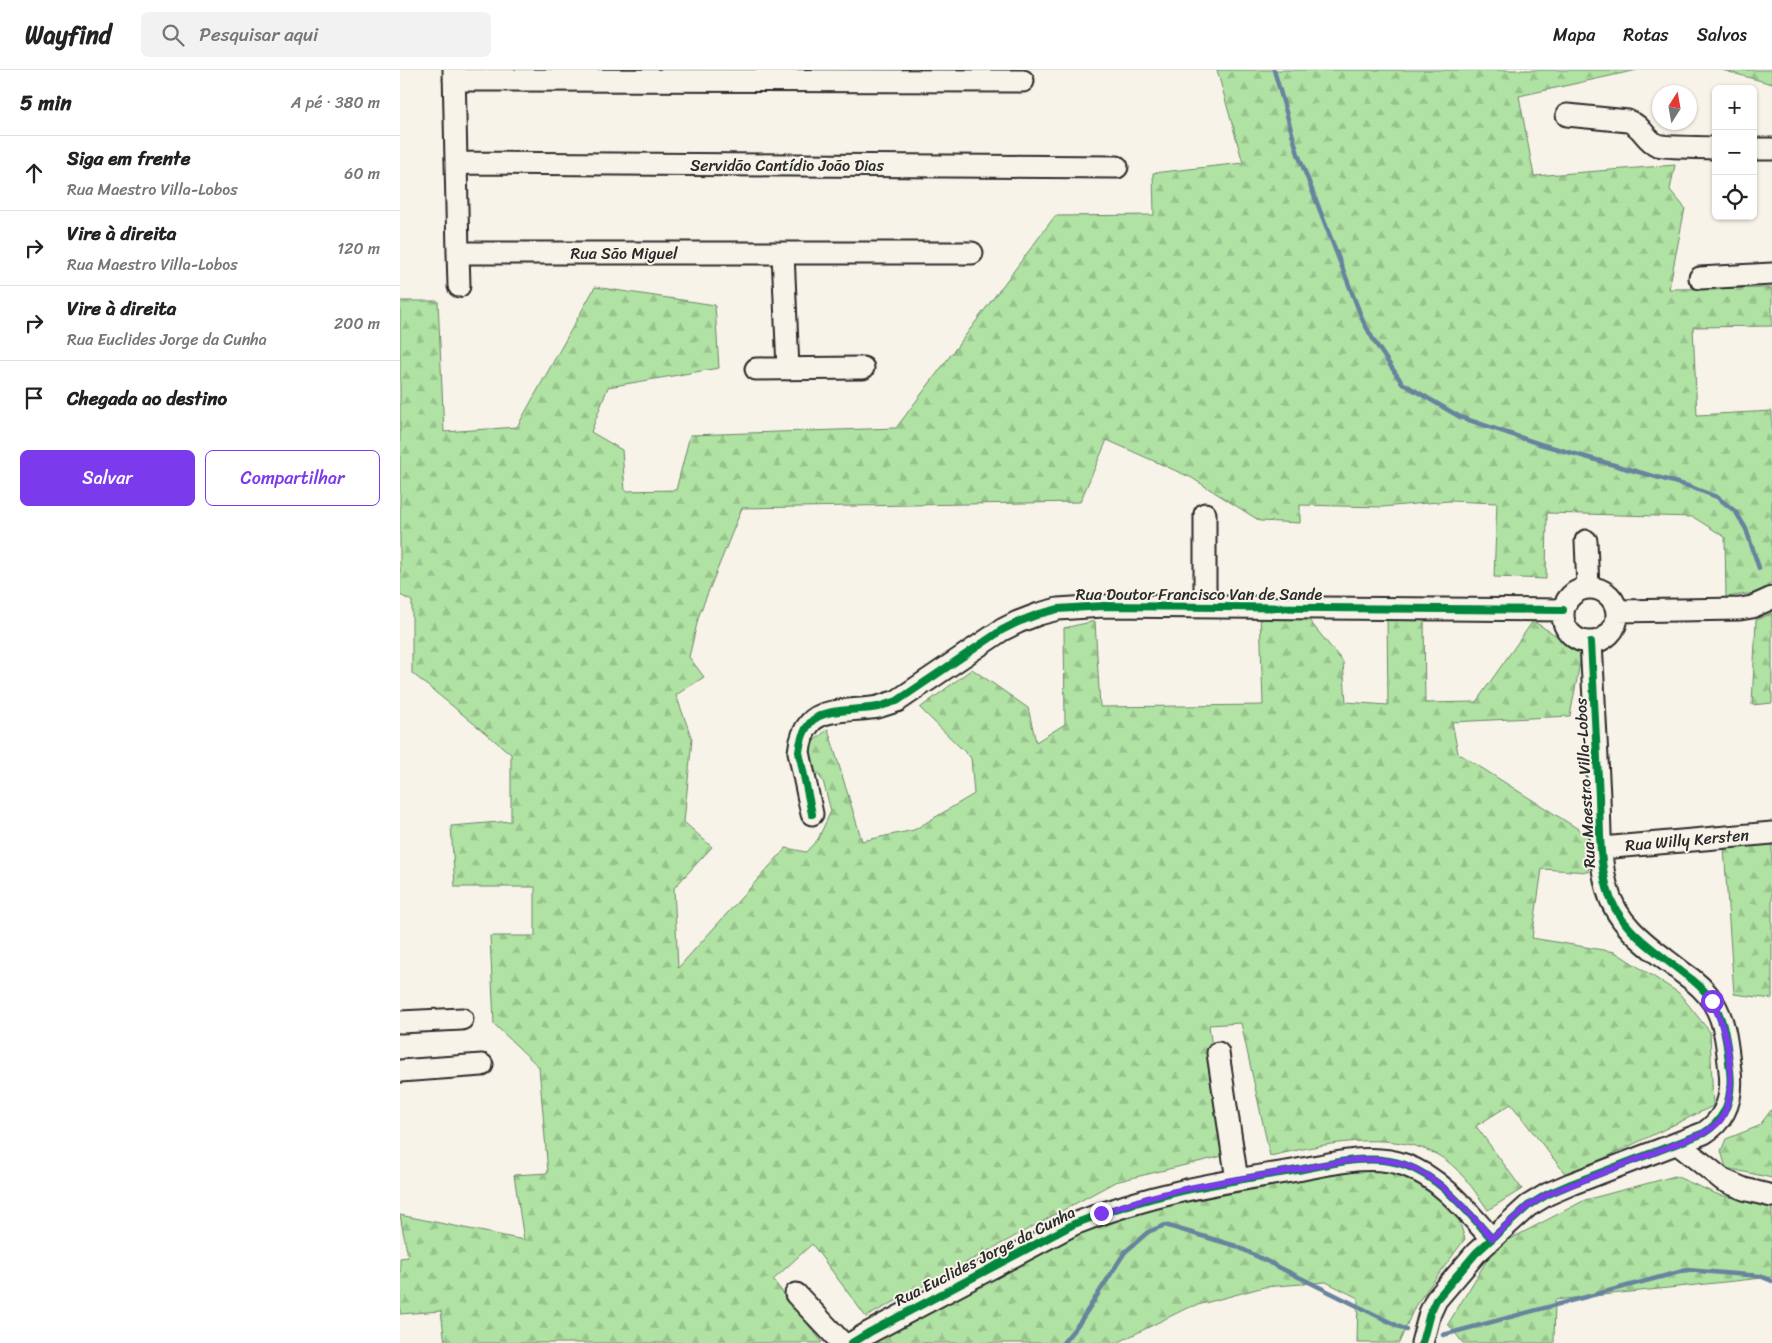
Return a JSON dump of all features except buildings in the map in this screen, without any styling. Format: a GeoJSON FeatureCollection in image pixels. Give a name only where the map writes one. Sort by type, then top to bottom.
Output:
{"type":"FeatureCollection","features":[{"type":"Feature","properties":{"kind":"street"},"geometry":{"type":"LineString","coordinates":[[460,286],[454,75],[1023,81]]}},
{"type":"Feature","properties":{"kind":"street"},"geometry":{"type":"LineString","coordinates":[[1567,115],[1628,121],[1636,124],[1647,137],[1659,145],[1712,148]]}},
{"type":"Feature","properties":{"kind":"street"},"geometry":{"type":"LineString","coordinates":[[1757,148],[1772,149]]}},
{"type":"Feature","properties":{"kind":"street","name":"Servidão Cantídio João Dias"},"geometry":{"type":"LineString","coordinates":[[456,163],[1117,167]]}},
{"type":"Feature","properties":{"kind":"street","name":"Rua São Miguel"},"geometry":{"type":"LineString","coordinates":[[458,253],[972,253]]}},
{"type":"Feature","properties":{"kind":"street"},"geometry":{"type":"LineString","coordinates":[[783,253],[788,369]]}},
{"type":"Feature","properties":{"kind":"street"},"geometry":{"type":"LineString","coordinates":[[1700,278],[1772,274]]}},
{"type":"Feature","properties":{"kind":"street"},"geometry":{"type":"LineString","coordinates":[[756,369],[863,368]]}},
{"type":"Feature","properties":{"kind":"street"},"geometry":{"type":"LineString","coordinates":[[1205,514],[1205,607]]}},
{"type":"Feature","properties":{"kind":"street"},"geometry":{"type":"LineString","coordinates":[[1586,541],[1588,588]]}},
{"type":"Feature","properties":{"kind":"street"},"geometry":{"type":"LineString","coordinates":[[1588,588],[1604,592],[1614,603],[1617,610],[1617,620],[1614,628],[1600,640],[1591,642],[1583,641],[1570,633],[1563,618],[1566,602],[1572,595],[1588,588]]}},
{"type":"Feature","properties":{"kind":"street"},"geometry":{"type":"LineString","coordinates":[[1617,610],[1740,609],[1752,607],[1772,598]]}},
{"type":"Feature","properties":{"kind":"street","name":"Rua Doutor Francisco Van de Sande"},"geometry":{"type":"LineString","coordinates":[[812,814],[799,752],[800,742],[810,722],[819,716],[833,712],[878,707],[897,701],[1002,630],[1039,614],[1080,606],[1563,610]]}},
{"type":"Feature","properties":{"kind":"street","name":"Rua Maestro Villa-Lobos"},"geometry":{"type":"LineString","coordinates":[[1425,1341],[1427,1320],[1436,1300],[1476,1253],[1528,1206],[1548,1194],[1678,1144],[1712,1128],[1721,1120],[1730,1093],[1731,1077],[1725,1031],[1712,1001],[1701,987],[1628,929],[1619,917],[1607,889],[1602,848],[1591,642]]}},
{"type":"Feature","properties":{"kind":"street","name":"Rua Willy Kersten"},"geometry":{"type":"LineString","coordinates":[[1602,848],[1772,833]]}},
{"type":"Feature","properties":{"kind":"street"},"geometry":{"type":"LineString","coordinates":[[400,1022],[462,1019]]}},
{"type":"Feature","properties":{"kind":"street"},"geometry":{"type":"LineString","coordinates":[[1218,1053],[1237,1180]]}},
{"type":"Feature","properties":{"kind":"street"},"geometry":{"type":"LineString","coordinates":[[400,1071],[482,1066]]}},
{"type":"Feature","properties":{"kind":"street"},"geometry":{"type":"LineString","coordinates":[[1678,1144],[1723,1180],[1744,1189],[1772,1196]]}},
{"type":"Feature","properties":{"kind":"street","name":"Rua Euclides Jorge da Cunha"},"geometry":{"type":"LineString","coordinates":[[852,1343],[1074,1224],[1101,1213],[1160,1195],[1351,1161],[1386,1160],[1404,1165],[1436,1181],[1452,1194],[1492,1238]]}},
{"type":"Feature","properties":{"kind":"street"},"geometry":{"type":"LineString","coordinates":[[796,1294],[842,1343]]}},
{"type":"Feature","properties":{"kind":"green space"},"geometry":{"type":"Polygon","coordinates":[[[1217,70],[1637,70],[1519,96],[1534,176],[1675,165],[1670,190],[1685,208],[1669,289],[1772,288],[1772,326],[1693,327],[1697,415],[1772,411],[1772,581],[1762,592],[1726,597],[1725,537],[1693,517],[1547,513],[1546,579],[1494,577],[1497,503],[1449,501],[1382,507],[1300,505],[1300,523],[1260,521],[1192,478],[1107,440],[1080,502],[742,508],[699,615],[689,657],[704,677],[676,695],[692,739],[684,822],[712,847],[674,888],[678,968],[786,848],[806,852],[818,839],[831,811],[823,781],[801,752],[828,729],[862,841],[914,830],[974,794],[971,758],[920,708],[972,669],[1028,708],[1036,742],[1065,724],[1064,628],[1095,621],[1100,707],[1263,705],[1260,612],[1304,614],[1343,662],[1346,702],[1388,705],[1387,614],[1424,614],[1425,703],[1476,702],[1533,621],[1582,652],[1570,716],[1452,722],[1458,753],[1594,839],[1588,872],[1542,869],[1532,938],[1615,952],[1679,993],[1710,1032],[1713,1106],[1567,1176],[1511,1104],[1476,1126],[1522,1189],[1488,1210],[1458,1171],[1436,1154],[1417,1146],[1396,1142],[1353,1142],[1332,1144],[1270,1156],[1241,1023],[1209,1025],[1227,1155],[1115,1182],[866,1317],[812,1244],[773,1280],[821,1343],[445,1343],[441,1311],[400,1314],[400,1258],[408,1257],[400,1215],[524,1240],[514,1175],[548,1173],[539,1067],[494,1024],[490,936],[535,936],[535,887],[455,887],[451,826],[511,821],[511,754],[412,673],[412,601],[400,595],[400,301],[438,301],[444,432],[517,427],[595,287],[715,305],[719,368],[608,387],[591,432],[622,450],[625,491],[676,490],[690,435],[896,428],[1055,216],[1154,215],[1153,173],[1243,163],[1217,70]]]}},
{"type":"Feature","properties":{"kind":"green space"},"geometry":{"type":"Polygon","coordinates":[[[1722,70],[1772,70],[1772,84],[1722,70]]]}},
{"type":"Feature","properties":{"kind":"green space"},"geometry":{"type":"Polygon","coordinates":[[[1772,613],[1772,703],[1752,705],[1756,620],[1772,613]]]}},
{"type":"Feature","properties":{"kind":"green space"},"geometry":{"type":"Polygon","coordinates":[[[1772,841],[1772,999],[1734,994],[1724,848],[1772,841]]]}},
{"type":"Feature","properties":{"kind":"green space"},"geometry":{"type":"Polygon","coordinates":[[[1772,1109],[1772,1178],[1726,1168],[1721,1151],[1726,1139],[1759,1126],[1772,1109]]]}},
{"type":"Feature","properties":{"kind":"green space"},"geometry":{"type":"Polygon","coordinates":[[[1386,1165],[1453,1201],[1465,1239],[1415,1306],[1399,1343],[1357,1343],[1358,1298],[1326,1282],[1264,1287],[1187,1308],[1117,1343],[874,1343],[1125,1209],[1187,1195],[1386,1165]]]}},
{"type":"Feature","properties":{"kind":"green space"},"geometry":{"type":"Polygon","coordinates":[[[1675,1176],[1719,1195],[1772,1204],[1772,1277],[1555,1300],[1554,1343],[1463,1343],[1448,1324],[1495,1247],[1585,1200],[1675,1176]]]}},
{"type":"Feature","properties":{"kind":"waterway"},"geometry":{"type":"LineString","coordinates":[[1274,70],[1298,154],[1363,321],[1402,383],[1460,417],[1540,444],[1688,486],[1717,497],[1736,512],[1746,529],[1759,568]]}},
{"type":"Feature","properties":{"kind":"waterway"},"geometry":{"type":"LineString","coordinates":[[1063,1343],[1080,1322],[1125,1252],[1148,1232],[1165,1225],[1236,1246],[1406,1330]]}},
{"type":"Feature","properties":{"kind":"waterway"},"geometry":{"type":"LineString","coordinates":[[1443,1335],[1687,1270],[1760,1276],[1772,1281]]}},
{"type":"Feature","properties":{"kind":"cycle path"},"geometry":{"type":"LineString","coordinates":[[812,814],[799,752],[805,729],[810,723],[823,714],[878,707],[897,701],[1002,630],[1039,614],[1058,609],[1103,606],[1563,610]]}},
{"type":"Feature","properties":{"kind":"cycle path"},"geometry":{"type":"LineString","coordinates":[[1422,1343],[1430,1313],[1436,1300],[1476,1253],[1528,1206],[1548,1194],[1571,1184],[1704,1133],[1718,1121],[1729,1098],[1731,1081],[1727,1044],[1721,1018],[1713,1002],[1696,983],[1648,946],[1628,926],[1619,915],[1607,888],[1600,843],[1591,642]]}},
{"type":"Feature","properties":{"kind":"cycle path"},"geometry":{"type":"LineString","coordinates":[[852,1343],[1074,1224],[1128,1205],[1182,1191],[1334,1163],[1363,1160],[1392,1161],[1418,1171],[1452,1196],[1491,1238]]}},
{"type":"Feature","properties":{"kind":"route"},"geometry":{"type":"LineString","coordinates":[[1101,1213],[1160,1195],[1237,1180],[1351,1161],[1386,1160],[1420,1171],[1436,1181],[1452,1194],[1492,1238],[1512,1218],[1548,1194],[1704,1133],[1721,1120],[1730,1093],[1731,1077],[1725,1031],[1712,1001]]}}]}
